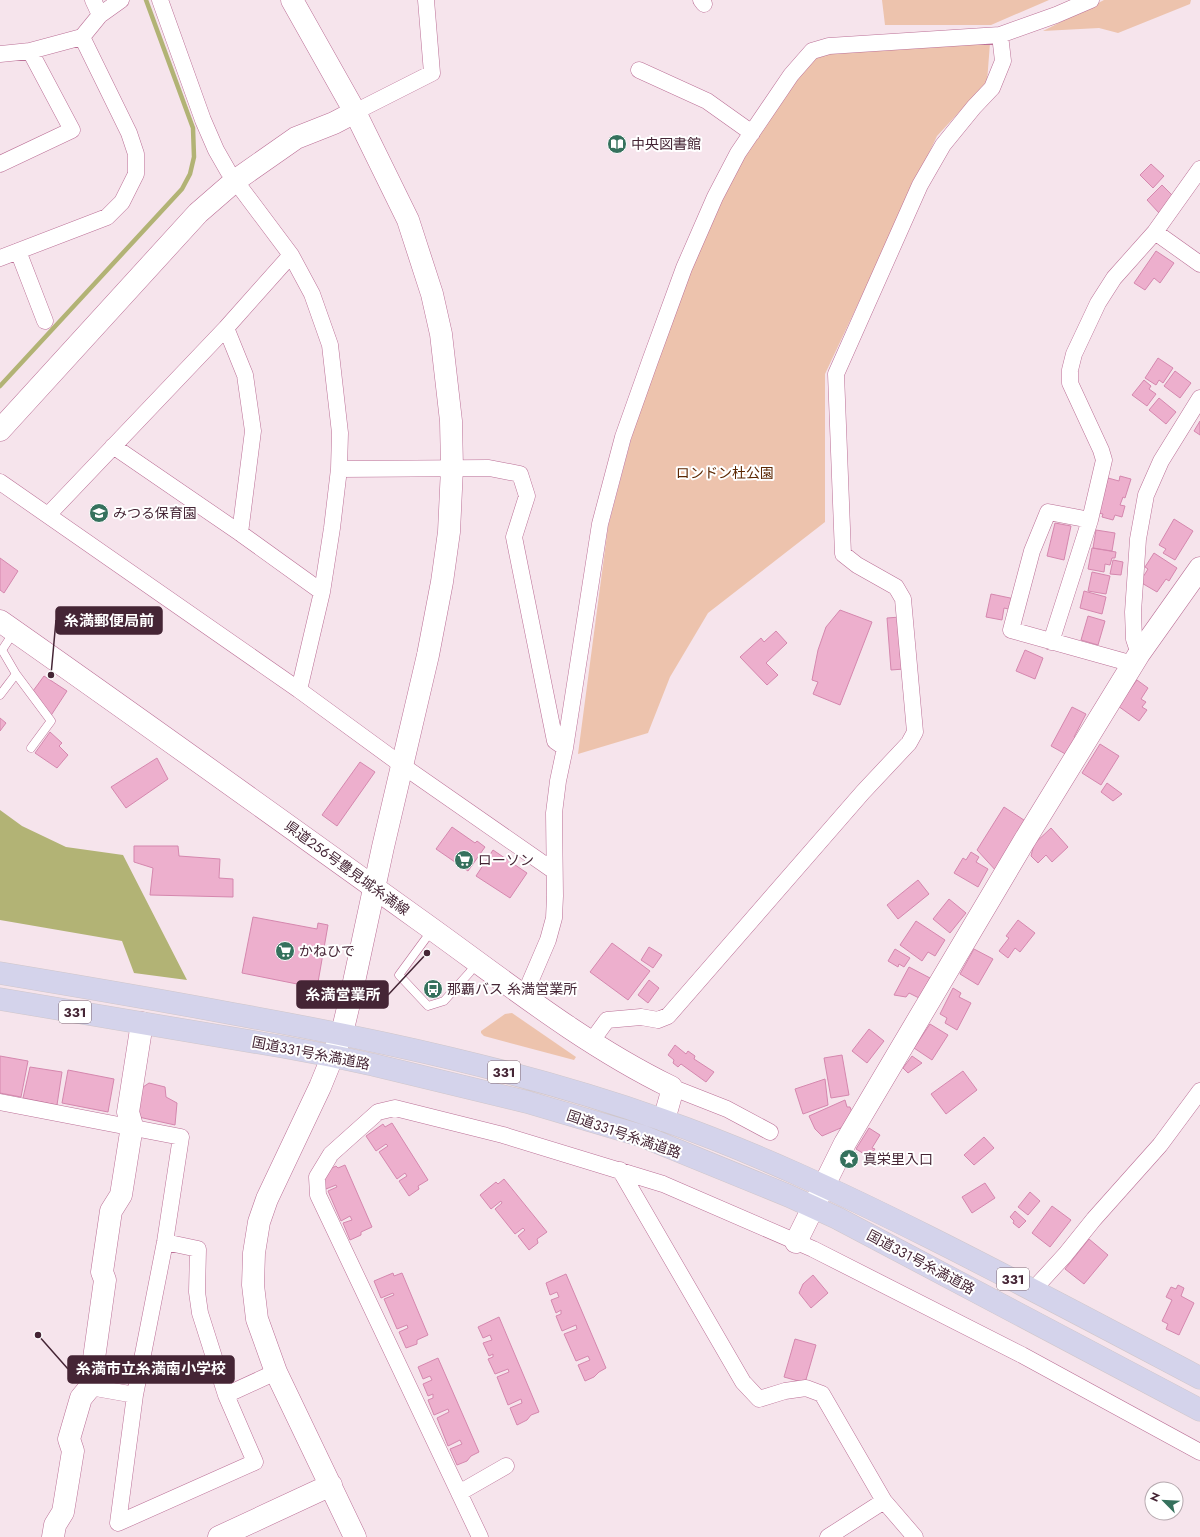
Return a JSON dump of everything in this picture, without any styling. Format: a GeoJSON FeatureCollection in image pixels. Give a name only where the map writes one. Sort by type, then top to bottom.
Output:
{"type":"FeatureCollection","features":[{"type":"Feature","properties":{"kind":"highway","name":"国道331号糸満道路"},"geometry":{"type":"LineString","coordinates":[[0,973],[132,994],[342,1034],[530,1078],[664,1120],[824,1186],[1033,1290],[1200,1378]]}},
{"type":"Feature","properties":{"kind":"highway","name":"国道331号糸満道路"},"geometry":{"type":"LineString","coordinates":[[0,999],[332,1056],[519,1100],[642,1136],[814,1206],[1200,1410]]}},
{"type":"Feature","properties":{"kind":"street"},"geometry":{"type":"LineString","coordinates":[[93,0],[100,16]]}},
{"type":"Feature","properties":{"kind":"street"},"geometry":{"type":"LineString","coordinates":[[0,54],[30,51],[82,37],[100,16],[121,0]]}},
{"type":"Feature","properties":{"kind":"street"},"geometry":{"type":"LineString","coordinates":[[160,0],[205,126],[216,150],[236,180],[291,254],[312,294],[330,345],[340,433],[339,469],[322,592],[299,690]]}},
{"type":"Feature","properties":{"kind":"street"},"geometry":{"type":"LineString","coordinates":[[292,0],[355,112],[408,220],[432,294],[441,334],[451,421],[452,468],[449,532],[442,582],[428,655],[342,1034],[320,1087],[267,1200],[259,1222],[254,1253],[253,1285],[256,1319],[276,1372],[355,1537]]}},
{"type":"Feature","properties":{"kind":"street"},"geometry":{"type":"LineString","coordinates":[[0,430],[174,238],[198,213],[236,180],[296,138],[334,123],[432,73],[426,0]]}},
{"type":"Feature","properties":{"kind":"street"},"geometry":{"type":"LineString","coordinates":[[524,996],[548,940],[554,918],[554,813],[600,524],[623,437],[684,268],[715,197],[738,153],[791,75],[812,51],[829,46],[1000,35],[1056,15],[1090,0]]}},
{"type":"Feature","properties":{"kind":"street"},"geometry":{"type":"LineString","coordinates":[[591,1042],[607,1020],[641,1017],[658,1020],[668,1016],[863,792],[909,743],[915,732],[903,599],[896,587],[857,566],[843,554],[836,374],[920,185],[943,145],[974,106],[992,88],[1003,61],[1000,35]]}},
{"type":"Feature","properties":{"kind":"street"},"geometry":{"type":"LineString","coordinates":[[0,258],[107,218],[122,202],[136,174],[136,154],[129,132],[82,37]]}},
{"type":"Feature","properties":{"kind":"street"},"geometry":{"type":"LineString","coordinates":[[0,164],[72,130],[30,51]]}},
{"type":"Feature","properties":{"kind":"street"},"geometry":{"type":"LineString","coordinates":[[639,70],[707,101],[752,133]]}},
{"type":"Feature","properties":{"kind":"street"},"geometry":{"type":"LineString","coordinates":[[1051,642],[1090,520],[1104,460],[1101,450],[1070,383],[1070,370],[1074,354],[1098,303],[1114,278],[1155,232],[1200,170]]}},
{"type":"Feature","properties":{"kind":"street"},"geometry":{"type":"LineString","coordinates":[[1155,232],[1200,264]]}},
{"type":"Feature","properties":{"kind":"street"},"geometry":{"type":"LineString","coordinates":[[18,251],[45,321]]}},
{"type":"Feature","properties":{"kind":"street"},"geometry":{"type":"LineString","coordinates":[[48,515],[226,328],[291,254]]}},
{"type":"Feature","properties":{"kind":"street"},"geometry":{"type":"LineString","coordinates":[[226,328],[245,375],[253,431],[240,533]]}},
{"type":"Feature","properties":{"kind":"street"},"geometry":{"type":"LineString","coordinates":[[1136,659],[1133,612],[1138,539],[1146,495],[1162,461],[1200,398]]}},
{"type":"Feature","properties":{"kind":"street"},"geometry":{"type":"LineString","coordinates":[[113,446],[240,533],[322,592]]}},
{"type":"Feature","properties":{"kind":"street"},"geometry":{"type":"LineString","coordinates":[[339,469],[489,468],[520,474],[527,496],[514,537],[556,741],[565,748]]}},
{"type":"Feature","properties":{"kind":"street"},"geometry":{"type":"LineString","coordinates":[[0,482],[299,690],[403,766],[554,871]]}},
{"type":"Feature","properties":{"kind":"street"},"geometry":{"type":"LineString","coordinates":[[1090,520],[1048,512],[1032,551],[1011,630],[1051,642],[1136,659]]}},
{"type":"Feature","properties":{"kind":"street"},"geometry":{"type":"LineString","coordinates":[[796,1242],[845,1143],[1023,843],[1136,659],[1200,568]]}},
{"type":"Feature","properties":{"kind":"street","name":"県道256号豊見城糸満線"},"geometry":{"type":"LineString","coordinates":[[7,626],[432,929],[558,1021],[591,1042],[671,1088]]}},
{"type":"Feature","properties":{"kind":"street"},"geometry":{"type":"LineString","coordinates":[[53,1537],[55,1525],[63,1512],[72,1451],[69,1439],[81,1398],[90,1388],[105,1280],[102,1272],[111,1211],[121,1196],[132,1126],[128,1112],[146,1024]]}},
{"type":"Feature","properties":{"kind":"street"},"geometry":{"type":"LineString","coordinates":[[664,1120],[671,1095],[671,1088],[727,1109],[770,1132]]}},
{"type":"Feature","properties":{"kind":"street"},"geometry":{"type":"LineString","coordinates":[[1033,1290],[1160,1145],[1200,1091]]}},
{"type":"Feature","properties":{"kind":"street"},"geometry":{"type":"LineString","coordinates":[[0,1102],[132,1126],[181,1137],[164,1242],[135,1395],[118,1524],[255,1462],[226,1395],[200,1313],[197,1292],[198,1249],[164,1242]]}},
{"type":"Feature","properties":{"kind":"street"},"geometry":{"type":"LineString","coordinates":[[480,1537],[318,1195],[317,1177],[331,1154],[378,1112],[395,1108],[503,1135],[663,1184],[813,1249],[1022,1355],[1200,1452]]}},
{"type":"Feature","properties":{"kind":"street"},"geometry":{"type":"LineString","coordinates":[[620,1170],[743,1382],[759,1399],[785,1391],[806,1388],[822,1394],[884,1502],[915,1537]]}},
{"type":"Feature","properties":{"kind":"street"},"geometry":{"type":"LineString","coordinates":[[226,1395],[276,1372]]}},
{"type":"Feature","properties":{"kind":"street"},"geometry":{"type":"LineString","coordinates":[[90,1388],[135,1395]]}},
{"type":"Feature","properties":{"kind":"street"},"geometry":{"type":"LineString","coordinates":[[459,1493],[506,1466]]}},
{"type":"Feature","properties":{"kind":"street"},"geometry":{"type":"LineString","coordinates":[[219,1537],[331,1485]]}},
{"type":"Feature","properties":{"kind":"street"},"geometry":{"type":"LineString","coordinates":[[828,1537],[884,1502]]}},
{"type":"Feature","properties":{"kind":"lane"},"geometry":{"type":"LineString","coordinates":[[7,626],[2,650],[16,674],[51,721],[31,748]]}},
{"type":"Feature","properties":{"kind":"lane"},"geometry":{"type":"LineString","coordinates":[[0,695],[16,674]]}},
{"type":"Feature","properties":{"kind":"lane"},"geometry":{"type":"LineString","coordinates":[[432,929],[399,975],[428,1006],[444,1001],[477,962]]}},
{"type":"Feature","properties":{"kind":"green space"},"geometry":{"type":"Polygon","coordinates":[[[882,0],[1049,0],[991,25],[885,25],[882,0]]]}},
{"type":"Feature","properties":{"kind":"green space"},"geometry":{"type":"Polygon","coordinates":[[[1104,0],[1191,0],[1190,4],[1118,33],[1099,28],[1043,31],[1104,0]]]}},
{"type":"Feature","properties":{"kind":"green space","name":"ロンドン杜公園"},"geometry":{"type":"Polygon","coordinates":[[[990,43],[987,82],[937,136],[825,374],[825,522],[708,613],[670,677],[648,733],[578,754],[608,527],[642,398],[687,277],[722,193],[796,77],[817,55],[832,50],[990,43]]]}},
{"type":"Feature","properties":{"kind":"green space"},"geometry":{"type":"Polygon","coordinates":[[[512,1013],[576,1057],[574,1060],[484,1036],[481,1033],[481,1031],[505,1014],[512,1013]]]}},
{"type":"Feature","properties":{"kind":"shaded area"},"geometry":{"type":"Polygon","coordinates":[[[0,810],[22,826],[66,847],[123,855],[187,980],[134,973],[122,941],[0,920],[0,810]]]}},
{"type":"Feature","properties":{"kind":"building"},"geometry":{"type":"Polygon","coordinates":[[[1151,164],[1164,176],[1153,188],[1140,175],[1151,164]]]}},
{"type":"Feature","properties":{"kind":"building"},"geometry":{"type":"Polygon","coordinates":[[[1162,185],[1175,198],[1159,213],[1147,200],[1162,185]]]}},
{"type":"Feature","properties":{"kind":"building"},"geometry":{"type":"Polygon","coordinates":[[[1156,251],[1174,263],[1160,283],[1154,278],[1145,290],[1134,283],[1156,251]]]}},
{"type":"Feature","properties":{"kind":"building"},"geometry":{"type":"Polygon","coordinates":[[[1158,358],[1173,368],[1163,383],[1159,380],[1156,385],[1145,378],[1158,358]]]}},
{"type":"Feature","properties":{"kind":"building"},"geometry":{"type":"Polygon","coordinates":[[[1175,371],[1191,383],[1180,398],[1164,386],[1175,371]]]}},
{"type":"Feature","properties":{"kind":"building"},"geometry":{"type":"Polygon","coordinates":[[[1144,380],[1151,386],[1149,389],[1156,394],[1147,406],[1132,395],[1144,380]]]}},
{"type":"Feature","properties":{"kind":"building"},"geometry":{"type":"Polygon","coordinates":[[[1159,398],[1176,412],[1166,424],[1149,410],[1159,398]]]}},
{"type":"Feature","properties":{"kind":"building"},"geometry":{"type":"Polygon","coordinates":[[[1200,421],[1200,435],[1194,431],[1200,421]]]}},
{"type":"Feature","properties":{"kind":"building"},"geometry":{"type":"Polygon","coordinates":[[[1120,476],[1131,479],[1125,498],[1123,497],[1120,505],[1125,506],[1122,517],[1115,515],[1113,520],[1102,517],[1103,514],[1098,513],[1108,478],[1119,481],[1120,476]]]}},
{"type":"Feature","properties":{"kind":"building"},"geometry":{"type":"Polygon","coordinates":[[[1174,519],[1193,531],[1175,560],[1163,553],[1166,549],[1159,545],[1174,519]]]}},
{"type":"Feature","properties":{"kind":"building"},"geometry":{"type":"Polygon","coordinates":[[[1055,523],[1071,526],[1064,560],[1047,556],[1055,523]]]}},
{"type":"Feature","properties":{"kind":"building"},"geometry":{"type":"Polygon","coordinates":[[[1096,530],[1115,533],[1112,551],[1093,548],[1096,530]]]}},
{"type":"Feature","properties":{"kind":"building"},"geometry":{"type":"Polygon","coordinates":[[[1092,548],[1116,552],[1115,558],[1112,558],[1110,565],[1105,564],[1104,572],[1088,569],[1092,548]]]}},
{"type":"Feature","properties":{"kind":"building"},"geometry":{"type":"Polygon","coordinates":[[[1154,553],[1177,568],[1169,581],[1166,579],[1157,592],[1140,582],[1148,569],[1145,567],[1154,553]]]}},
{"type":"Feature","properties":{"kind":"building"},"geometry":{"type":"Polygon","coordinates":[[[0,558],[18,571],[4,593],[0,590],[0,558]]]}},
{"type":"Feature","properties":{"kind":"building"},"geometry":{"type":"Polygon","coordinates":[[[1113,560],[1123,562],[1121,575],[1110,574],[1113,560]]]}},
{"type":"Feature","properties":{"kind":"building"},"geometry":{"type":"Polygon","coordinates":[[[1092,572],[1110,576],[1106,594],[1088,591],[1092,572]]]}},
{"type":"Feature","properties":{"kind":"building"},"geometry":{"type":"Polygon","coordinates":[[[1084,591],[1106,597],[1102,614],[1080,608],[1084,591]]]}},
{"type":"Feature","properties":{"kind":"building"},"geometry":{"type":"Polygon","coordinates":[[[991,594],[1015,599],[1013,610],[1004,608],[1002,620],[986,617],[991,594]]]}},
{"type":"Feature","properties":{"kind":"building"},"geometry":{"type":"Polygon","coordinates":[[[840,610],[872,622],[840,705],[813,694],[818,682],[812,680],[818,650],[826,627],[840,610]]]}},
{"type":"Feature","properties":{"kind":"building"},"geometry":{"type":"Polygon","coordinates":[[[1088,616],[1105,621],[1098,645],[1081,640],[1088,616]]]}},
{"type":"Feature","properties":{"kind":"building"},"geometry":{"type":"Polygon","coordinates":[[[900,617],[904,669],[891,670],[887,618],[900,617]]]}},
{"type":"Feature","properties":{"kind":"building"},"geometry":{"type":"Polygon","coordinates":[[[776,631],[787,643],[766,663],[778,675],[767,685],[740,657],[761,638],[764,642],[776,631]]]}},
{"type":"Feature","properties":{"kind":"building"},"geometry":{"type":"Polygon","coordinates":[[[1025,650],[1043,658],[1035,679],[1016,671],[1025,650]]]}},
{"type":"Feature","properties":{"kind":"building"},"geometry":{"type":"Polygon","coordinates":[[[44,676],[67,691],[50,717],[33,691],[44,676]]]}},
{"type":"Feature","properties":{"kind":"building"},"geometry":{"type":"Polygon","coordinates":[[[1137,680],[1148,688],[1141,699],[1146,702],[1142,707],[1147,710],[1139,721],[1118,706],[1137,680]]]}},
{"type":"Feature","properties":{"kind":"building"},"geometry":{"type":"Polygon","coordinates":[[[1072,707],[1086,714],[1074,737],[1078,739],[1069,756],[1051,746],[1072,707]]]}},
{"type":"Feature","properties":{"kind":"building"},"geometry":{"type":"Polygon","coordinates":[[[0,718],[6,723],[0,731],[0,718]]]}},
{"type":"Feature","properties":{"kind":"building"},"geometry":{"type":"Polygon","coordinates":[[[50,732],[62,743],[59,746],[68,755],[57,768],[35,753],[50,732]]]}},
{"type":"Feature","properties":{"kind":"building"},"geometry":{"type":"Polygon","coordinates":[[[1100,744],[1119,756],[1101,785],[1082,773],[1100,744]]]}},
{"type":"Feature","properties":{"kind":"building"},"geometry":{"type":"Polygon","coordinates":[[[157,758],[168,779],[126,808],[111,787],[157,758]]]}},
{"type":"Feature","properties":{"kind":"building"},"geometry":{"type":"Polygon","coordinates":[[[360,762],[375,772],[337,826],[322,815],[360,762]]]}},
{"type":"Feature","properties":{"kind":"building"},"geometry":{"type":"Polygon","coordinates":[[[1107,783],[1122,794],[1113,801],[1101,792],[1107,783]]]}},
{"type":"Feature","properties":{"kind":"building"},"geometry":{"type":"Polygon","coordinates":[[[1004,807],[1030,824],[998,873],[977,850],[1004,807]]]}},
{"type":"Feature","properties":{"kind":"building","name":"ローソン"},"geometry":{"type":"Polygon","coordinates":[[[452,827],[475,843],[477,841],[485,847],[468,871],[436,849],[452,827]]]}},
{"type":"Feature","properties":{"kind":"building"},"geometry":{"type":"Polygon","coordinates":[[[1051,828],[1068,847],[1052,862],[1046,855],[1038,863],[1031,856],[1034,844],[1051,828]]]}},
{"type":"Feature","properties":{"kind":"building"},"geometry":{"type":"Polygon","coordinates":[[[134,846],[178,846],[179,856],[220,859],[219,878],[233,879],[233,897],[150,895],[153,868],[134,862],[134,846]]]}},
{"type":"Feature","properties":{"kind":"building"},"geometry":{"type":"Polygon","coordinates":[[[493,850],[527,873],[510,898],[476,876],[493,850]]]}},
{"type":"Feature","properties":{"kind":"building"},"geometry":{"type":"Polygon","coordinates":[[[971,852],[979,857],[976,862],[988,869],[978,887],[954,873],[963,858],[966,860],[971,852]]]}},
{"type":"Feature","properties":{"kind":"building"},"geometry":{"type":"Polygon","coordinates":[[[918,880],[929,894],[898,919],[887,905],[918,880]]]}},
{"type":"Feature","properties":{"kind":"building"},"geometry":{"type":"Polygon","coordinates":[[[949,899],[966,913],[950,933],[933,919],[949,899]]]}},
{"type":"Feature","properties":{"kind":"building","name":"かねひで"},"geometry":{"type":"Polygon","coordinates":[[[253,917],[317,929],[318,923],[328,925],[317,988],[242,973],[253,917]]]}},
{"type":"Feature","properties":{"kind":"building"},"geometry":{"type":"Polygon","coordinates":[[[1018,920],[1035,933],[1020,952],[1015,948],[1008,958],[999,951],[1009,938],[1006,936],[1018,920]]]}},
{"type":"Feature","properties":{"kind":"building"},"geometry":{"type":"Polygon","coordinates":[[[916,921],[945,940],[935,956],[928,952],[922,961],[900,945],[916,921]]]}},
{"type":"Feature","properties":{"kind":"building"},"geometry":{"type":"Polygon","coordinates":[[[612,943],[650,971],[628,1000],[590,972],[612,943]]]}},
{"type":"Feature","properties":{"kind":"building"},"geometry":{"type":"Polygon","coordinates":[[[649,947],[662,955],[653,968],[641,960],[649,947]]]}},
{"type":"Feature","properties":{"kind":"building"},"geometry":{"type":"Polygon","coordinates":[[[895,949],[910,958],[904,967],[899,964],[898,967],[888,961],[895,949]]]}},
{"type":"Feature","properties":{"kind":"building"},"geometry":{"type":"Polygon","coordinates":[[[974,949],[993,959],[978,985],[960,974],[974,949]]]}},
{"type":"Feature","properties":{"kind":"building"},"geometry":{"type":"Polygon","coordinates":[[[909,967],[930,978],[919,998],[909,993],[906,997],[894,995],[909,967]]]}},
{"type":"Feature","properties":{"kind":"building"},"geometry":{"type":"Polygon","coordinates":[[[649,980],[659,988],[648,1003],[638,995],[649,980]]]}},
{"type":"Feature","properties":{"kind":"building"},"geometry":{"type":"Polygon","coordinates":[[[953,988],[961,993],[959,997],[971,1003],[957,1030],[945,1023],[947,1018],[940,1014],[953,988]]]}},
{"type":"Feature","properties":{"kind":"building"},"geometry":{"type":"Polygon","coordinates":[[[930,1024],[948,1035],[932,1060],[914,1048],[930,1024]]]}},
{"type":"Feature","properties":{"kind":"building"},"geometry":{"type":"Polygon","coordinates":[[[869,1029],[884,1041],[867,1063],[852,1051],[869,1029]]]}},
{"type":"Feature","properties":{"kind":"building"},"geometry":{"type":"Polygon","coordinates":[[[675,1045],[686,1054],[688,1051],[695,1056],[694,1059],[714,1072],[706,1082],[681,1064],[678,1067],[673,1063],[674,1060],[668,1055],[675,1045]]]}},
{"type":"Feature","properties":{"kind":"building"},"geometry":{"type":"Polygon","coordinates":[[[842,1055],[849,1095],[831,1098],[824,1058],[842,1055]]]}},
{"type":"Feature","properties":{"kind":"building"},"geometry":{"type":"Polygon","coordinates":[[[0,1056],[28,1061],[21,1097],[0,1093],[0,1056]]]}},
{"type":"Feature","properties":{"kind":"building"},"geometry":{"type":"Polygon","coordinates":[[[912,1056],[922,1063],[908,1073],[903,1068],[912,1056]]]}},
{"type":"Feature","properties":{"kind":"building"},"geometry":{"type":"Polygon","coordinates":[[[30,1067],[62,1072],[57,1105],[23,1098],[30,1067]]]}},
{"type":"Feature","properties":{"kind":"building"},"geometry":{"type":"Polygon","coordinates":[[[68,1070],[114,1079],[108,1112],[62,1103],[68,1070]]]}},
{"type":"Feature","properties":{"kind":"building"},"geometry":{"type":"Polygon","coordinates":[[[963,1071],[977,1090],[946,1114],[931,1094],[963,1071]]]}},
{"type":"Feature","properties":{"kind":"building"},"geometry":{"type":"Polygon","coordinates":[[[825,1079],[828,1105],[803,1114],[795,1089],[825,1079]]]}},
{"type":"Feature","properties":{"kind":"building"},"geometry":{"type":"Polygon","coordinates":[[[149,1083],[165,1087],[166,1097],[177,1103],[175,1125],[134,1116],[140,1089],[149,1083]]]}},
{"type":"Feature","properties":{"kind":"building"},"geometry":{"type":"Polygon","coordinates":[[[845,1100],[847,1107],[850,1107],[852,1112],[843,1127],[822,1136],[815,1129],[809,1116],[845,1100]]]}},
{"type":"Feature","properties":{"kind":"building"},"geometry":{"type":"Polygon","coordinates":[[[392,1123],[428,1180],[418,1186],[419,1189],[409,1196],[399,1181],[407,1176],[405,1173],[397,1179],[379,1152],[388,1146],[386,1144],[376,1151],[366,1136],[383,1124],[385,1127],[392,1123]]]}},
{"type":"Feature","properties":{"kind":"building"},"geometry":{"type":"Polygon","coordinates":[[[869,1128],[880,1135],[872,1148],[875,1149],[869,1157],[856,1149],[869,1128]]]}},
{"type":"Feature","properties":{"kind":"building"},"geometry":{"type":"Polygon","coordinates":[[[984,1137],[994,1148],[974,1165],[964,1155],[984,1137]]]}},
{"type":"Feature","properties":{"kind":"building"},"geometry":{"type":"Polygon","coordinates":[[[345,1165],[372,1227],[361,1232],[361,1235],[350,1240],[343,1223],[352,1220],[350,1216],[341,1221],[328,1191],[337,1187],[336,1185],[326,1189],[320,1174],[336,1166],[338,1168],[345,1165]]]}},
{"type":"Feature","properties":{"kind":"building"},"geometry":{"type":"Polygon","coordinates":[[[504,1179],[547,1232],[537,1239],[538,1243],[529,1250],[518,1236],[525,1230],[523,1228],[515,1234],[495,1209],[502,1203],[501,1201],[491,1209],[480,1195],[496,1182],[498,1184],[504,1179]]]}},
{"type":"Feature","properties":{"kind":"building"},"geometry":{"type":"Polygon","coordinates":[[[985,1183],[995,1198],[972,1213],[962,1197],[985,1183]]]}},
{"type":"Feature","properties":{"kind":"building"},"geometry":{"type":"Polygon","coordinates":[[[1030,1192],[1040,1201],[1028,1215],[1018,1207],[1030,1192]]]}},
{"type":"Feature","properties":{"kind":"building"},"geometry":{"type":"Polygon","coordinates":[[[1052,1206],[1071,1220],[1050,1247],[1032,1233],[1052,1206]]]}},
{"type":"Feature","properties":{"kind":"building"},"geometry":{"type":"Polygon","coordinates":[[[1015,1211],[1026,1221],[1019,1228],[1013,1223],[1014,1221],[1010,1217],[1015,1211]]]}},
{"type":"Feature","properties":{"kind":"building"},"geometry":{"type":"Polygon","coordinates":[[[1089,1239],[1108,1255],[1084,1284],[1065,1269],[1089,1239]]]}},
{"type":"Feature","properties":{"kind":"building"},"geometry":{"type":"Polygon","coordinates":[[[393,1273],[394,1276],[402,1273],[428,1335],[417,1340],[417,1344],[406,1348],[399,1332],[408,1328],[407,1325],[397,1329],[384,1299],[394,1295],[393,1293],[381,1298],[374,1281],[393,1273]]]}},
{"type":"Feature","properties":{"kind":"building"},"geometry":{"type":"Polygon","coordinates":[[[566,1274],[606,1368],[594,1377],[585,1381],[578,1365],[590,1360],[588,1356],[576,1361],[564,1334],[577,1329],[576,1325],[562,1331],[556,1316],[561,1314],[561,1310],[556,1313],[551,1300],[559,1297],[557,1292],[550,1295],[546,1283],[566,1274]]]}},
{"type":"Feature","properties":{"kind":"building"},"geometry":{"type":"Polygon","coordinates":[[[813,1275],[828,1293],[811,1308],[799,1293],[803,1284],[813,1275]]]}},
{"type":"Feature","properties":{"kind":"building"},"geometry":{"type":"Polygon","coordinates":[[[1178,1285],[1184,1288],[1181,1296],[1194,1303],[1179,1335],[1166,1329],[1168,1324],[1162,1321],[1172,1300],[1166,1297],[1171,1287],[1176,1289],[1178,1285]]]}},
{"type":"Feature","properties":{"kind":"building"},"geometry":{"type":"Polygon","coordinates":[[[499,1317],[539,1412],[531,1415],[527,1420],[517,1425],[510,1408],[522,1403],[521,1399],[508,1405],[497,1377],[509,1372],[508,1369],[495,1374],[488,1359],[493,1357],[493,1354],[489,1356],[483,1343],[492,1340],[490,1335],[483,1338],[478,1327],[499,1317]]]}},
{"type":"Feature","properties":{"kind":"building"},"geometry":{"type":"Polygon","coordinates":[[[795,1339],[816,1345],[805,1383],[784,1377],[795,1339]]]}},
{"type":"Feature","properties":{"kind":"building"},"geometry":{"type":"Polygon","coordinates":[[[438,1358],[479,1452],[471,1456],[467,1461],[457,1465],[450,1449],[462,1444],[460,1440],[448,1446],[437,1418],[449,1412],[448,1409],[434,1415],[428,1400],[433,1398],[433,1394],[428,1396],[423,1384],[432,1380],[430,1376],[423,1379],[418,1367],[438,1358]]]}},
{"type":"Feature","properties":{"kind":"waterway"},"geometry":{"type":"LineString","coordinates":[[0,386],[182,189],[190,174],[194,157],[193,128],[146,0]]}},
{"type":"Feature","properties":{"kind":"place","name":"中央図書館"},"geometry":{"type":"Point","coordinates":[617,144]}},
{"type":"Feature","properties":{"kind":"place","name":"みつる保育園"},"geometry":{"type":"Point","coordinates":[99,513]}},
{"type":"Feature","properties":{"kind":"place","name":"糸満郵便局前"},"geometry":{"type":"Point","coordinates":[51,675]}},
{"type":"Feature","properties":{"kind":"place","name":"ローソン"},"geometry":{"type":"Point","coordinates":[464,860]}},
{"type":"Feature","properties":{"kind":"place","name":"かねひで"},"geometry":{"type":"Point","coordinates":[285,951]}},
{"type":"Feature","properties":{"kind":"place","name":"糸満営業所"},"geometry":{"type":"Point","coordinates":[427,953]}},
{"type":"Feature","properties":{"kind":"place","name":"那覇バス 糸満営業所"},"geometry":{"type":"Point","coordinates":[433,989]}},
{"type":"Feature","properties":{"kind":"place","name":"真栄里入口"},"geometry":{"type":"Point","coordinates":[849,1159]}},
{"type":"Feature","properties":{"kind":"place","name":"糸満市立糸満南小学校"},"geometry":{"type":"Point","coordinates":[38,1335]}}]}
